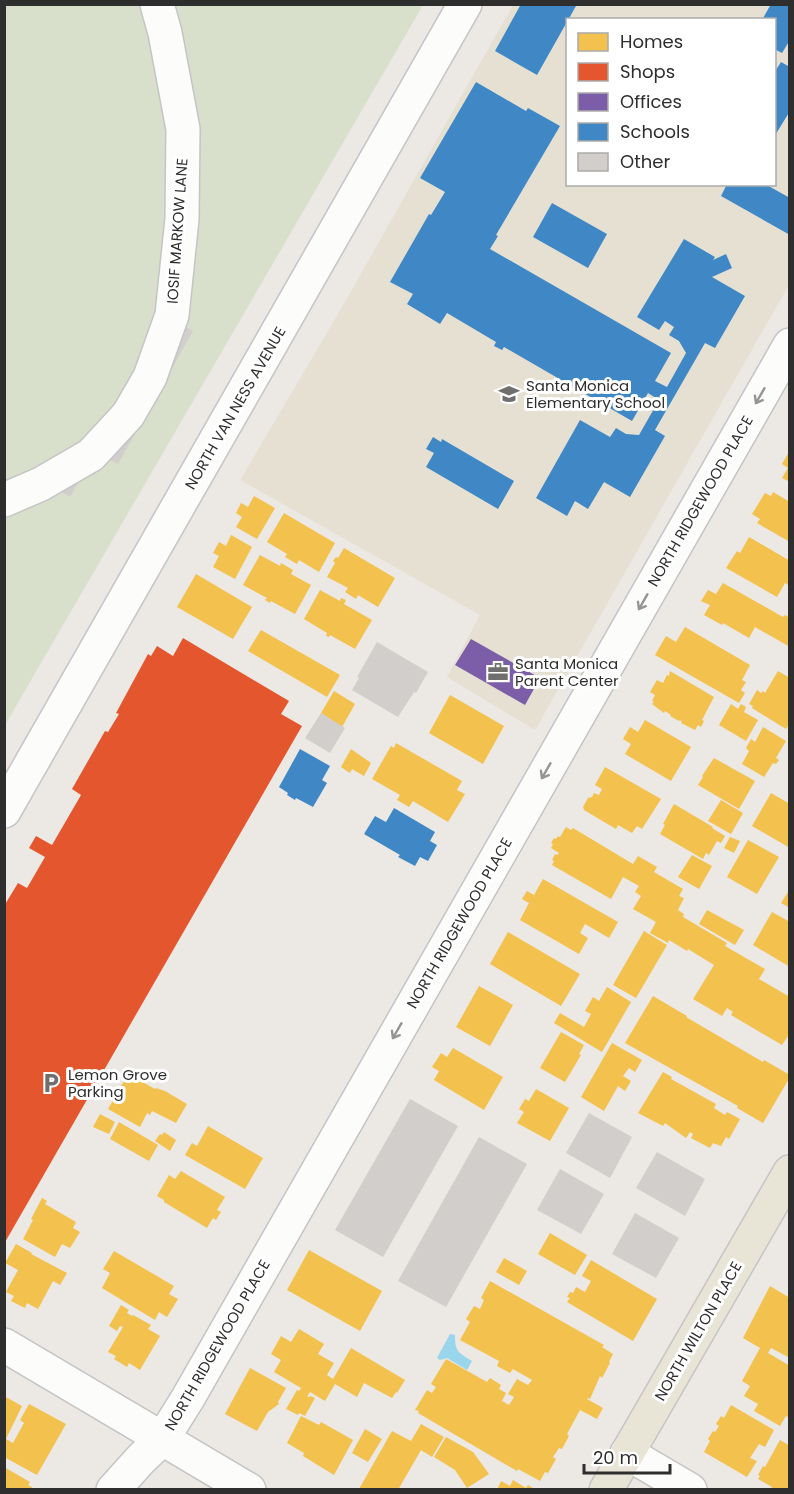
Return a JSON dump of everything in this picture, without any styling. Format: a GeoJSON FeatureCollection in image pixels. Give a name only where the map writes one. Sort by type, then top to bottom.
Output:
{"type":"FeatureCollection","features":[{"type":"Feature","properties":{"kind":"main road","name":"NORTH WILTON PLACE"},"geometry":{"type":"LineString","coordinates":[[606,1490],[789,1172]]}},
{"type":"Feature","properties":{"kind":"street","name":"IOSIF MARKOW LANE"},"geometry":{"type":"LineString","coordinates":[[4,500],[41,484],[91,455],[128,416],[150,377],[172,315],[182,219],[183,129],[165,33],[157,4]]}},
{"type":"Feature","properties":{"kind":"street","name":"NORTH VAN NESS AVENUE"},"geometry":{"type":"LineString","coordinates":[[4,811],[465,4]]}},
{"type":"Feature","properties":{"kind":"street","name":"NORTH RIDGEWOOD PLACE"},"geometry":{"type":"LineString","coordinates":[[113,1490],[163,1438],[194,1388],[789,345]]}},
{"type":"Feature","properties":{"kind":"street"},"geometry":{"type":"LineString","coordinates":[[4,1345],[249,1490]]}},
{"type":"Feature","properties":{"kind":"street"},"geometry":{"type":"LineString","coordinates":[[627,1453],[690,1490]]}},
{"type":"Feature","properties":{"kind":"shaded area","name":"Santa Monica Elementary School"},"geometry":{"type":"Polygon","coordinates":[[[513,5],[789,5],[789,285],[535,730],[447,677],[480,615],[240,480],[341,309],[513,5]]]}},
{"type":"Feature","properties":{"kind":"green space"},"geometry":{"type":"Polygon","coordinates":[[[5,5],[423,5],[5,725],[5,5]]]}},
{"type":"Feature","properties":{"kind":"water"},"geometry":{"type":"Polygon","coordinates":[[[450,1334],[455,1335],[458,1351],[472,1361],[467,1370],[447,1358],[440,1360],[437,1358],[450,1334]]]}},
{"type":"Feature","properties":{"kind":"building: Homes"},"geometry":{"type":"Polygon","coordinates":[[[790,450],[790,482],[782,478],[788,468],[782,464],[790,450]]]}},
{"type":"Feature","properties":{"kind":"building: Homes"},"geometry":{"type":"Polygon","coordinates":[[[773,492],[790,502],[790,542],[757,523],[760,519],[752,514],[765,493],[771,496],[773,492]]]}},
{"type":"Feature","properties":{"kind":"building: Homes"},"geometry":{"type":"Polygon","coordinates":[[[254,496],[275,508],[257,539],[236,527],[242,517],[236,513],[241,503],[248,507],[254,496]]]}},
{"type":"Feature","properties":{"kind":"building: Homes"},"geometry":{"type":"Polygon","coordinates":[[[284,513],[335,543],[319,572],[299,560],[297,564],[285,557],[287,554],[267,542],[284,513]]]}},
{"type":"Feature","properties":{"kind":"building: Homes"},"geometry":{"type":"Polygon","coordinates":[[[231,535],[252,547],[235,579],[213,567],[219,556],[213,553],[219,542],[226,546],[231,535]]]}},
{"type":"Feature","properties":{"kind":"building: Homes"},"geometry":{"type":"Polygon","coordinates":[[[749,537],[790,561],[790,586],[785,583],[777,597],[726,568],[737,551],[740,553],[749,537]]]}},
{"type":"Feature","properties":{"kind":"building: Homes"},"geometry":{"type":"Polygon","coordinates":[[[344,548],[395,578],[378,607],[358,595],[356,599],[345,592],[348,588],[327,577],[335,563],[333,561],[336,557],[338,558],[344,548]]]}},
{"type":"Feature","properties":{"kind":"building: Homes"},"geometry":{"type":"Polygon","coordinates":[[[260,555],[293,570],[291,574],[311,585],[295,614],[271,601],[270,603],[265,600],[267,598],[243,585],[260,555]]]}},
{"type":"Feature","properties":{"kind":"building: Homes"},"geometry":{"type":"Polygon","coordinates":[[[196,574],[252,607],[233,639],[177,607],[196,574]]]}},
{"type":"Feature","properties":{"kind":"building: Homes"},"geometry":{"type":"Polygon","coordinates":[[[723,583],[783,617],[785,615],[790,618],[790,647],[755,627],[749,638],[704,615],[710,605],[701,601],[708,590],[716,594],[723,583]]]}},
{"type":"Feature","properties":{"kind":"building: Homes"},"geometry":{"type":"Polygon","coordinates":[[[320,590],[340,601],[341,598],[346,600],[344,604],[372,620],[355,649],[330,635],[326,636],[327,633],[304,619],[320,590]]]}},
{"type":"Feature","properties":{"kind":"building: Homes"},"geometry":{"type":"Polygon","coordinates":[[[685,627],[750,665],[742,680],[746,682],[741,690],[745,693],[739,703],[655,655],[666,636],[676,642],[685,627]]]}},
{"type":"Feature","properties":{"kind":"building: Homes"},"geometry":{"type":"Polygon","coordinates":[[[261,630],[340,675],[327,697],[248,651],[261,630]]]}},
{"type":"Feature","properties":{"kind":"building: Homes"},"geometry":{"type":"Polygon","coordinates":[[[670,671],[714,697],[702,720],[704,721],[701,727],[698,725],[695,730],[652,704],[655,695],[650,692],[657,680],[663,683],[670,671]]]}},
{"type":"Feature","properties":{"kind":"building: Homes"},"geometry":{"type":"Polygon","coordinates":[[[778,671],[790,678],[790,723],[786,729],[749,704],[757,690],[765,693],[778,671]]]}},
{"type":"Feature","properties":{"kind":"building: Homes"},"geometry":{"type":"Polygon","coordinates":[[[334,691],[355,704],[342,727],[321,713],[334,691]]]}},
{"type":"Feature","properties":{"kind":"building: Homes"},"geometry":{"type":"Polygon","coordinates":[[[450,695],[504,726],[483,764],[429,733],[450,695]]]}},
{"type":"Feature","properties":{"kind":"building: Homes"},"geometry":{"type":"Polygon","coordinates":[[[731,704],[738,709],[741,704],[746,707],[744,712],[758,720],[746,741],[719,725],[731,704]]]}},
{"type":"Feature","properties":{"kind":"building: Homes"},"geometry":{"type":"Polygon","coordinates":[[[645,720],[691,747],[671,781],[625,754],[631,744],[623,739],[630,727],[638,732],[645,720]]]}},
{"type":"Feature","properties":{"kind":"building: Homes"},"geometry":{"type":"Polygon","coordinates":[[[763,727],[786,741],[776,758],[779,760],[776,764],[773,763],[764,777],[742,764],[749,751],[746,748],[751,739],[755,742],[763,727]]]}},
{"type":"Feature","properties":{"kind":"building: Homes"},"geometry":{"type":"Polygon","coordinates":[[[396,743],[462,781],[457,790],[465,794],[448,822],[413,801],[409,807],[397,800],[400,795],[372,779],[391,746],[394,748],[396,743]]]}},
{"type":"Feature","properties":{"kind":"building: Homes"},"geometry":{"type":"Polygon","coordinates":[[[351,749],[371,763],[364,776],[352,769],[350,773],[341,767],[351,749]]]}},
{"type":"Feature","properties":{"kind":"building: Homes"},"geometry":{"type":"Polygon","coordinates":[[[714,758],[755,781],[739,809],[698,785],[714,758]]]}},
{"type":"Feature","properties":{"kind":"building: Homes"},"geometry":{"type":"Polygon","coordinates":[[[605,767],[661,799],[642,829],[637,826],[632,833],[618,825],[616,829],[584,810],[583,807],[588,798],[594,793],[599,795],[602,789],[595,785],[605,767]]]}},
{"type":"Feature","properties":{"kind":"building: Homes"},"geometry":{"type":"Polygon","coordinates":[[[771,793],[790,804],[790,848],[752,826],[771,793]]]}},
{"type":"Feature","properties":{"kind":"building: Homes"},"geometry":{"type":"Polygon","coordinates":[[[721,800],[743,813],[731,834],[708,821],[721,800]]]}},
{"type":"Feature","properties":{"kind":"building: Homes"},"geometry":{"type":"Polygon","coordinates":[[[674,804],[725,836],[721,843],[717,841],[709,855],[706,853],[703,859],[660,834],[674,804]]]}},
{"type":"Feature","properties":{"kind":"building: Homes"},"geometry":{"type":"Polygon","coordinates":[[[566,827],[571,830],[573,828],[633,864],[638,856],[657,867],[654,872],[683,889],[679,896],[684,898],[678,910],[684,914],[683,917],[727,943],[725,946],[765,969],[759,979],[790,997],[790,1033],[782,1045],[731,1015],[733,1012],[727,1008],[722,1016],[693,999],[714,965],[688,949],[687,951],[669,940],[668,943],[650,933],[656,922],[633,909],[641,896],[635,892],[639,886],[623,877],[611,899],[552,865],[555,854],[559,853],[551,848],[553,844],[551,843],[554,838],[560,837],[566,827]]]}},
{"type":"Feature","properties":{"kind":"building: Homes"},"geometry":{"type":"Polygon","coordinates":[[[730,837],[740,841],[734,853],[724,848],[730,837]]]}},
{"type":"Feature","properties":{"kind":"building: Homes"},"geometry":{"type":"Polygon","coordinates":[[[748,840],[779,857],[757,894],[727,877],[748,840]]]}},
{"type":"Feature","properties":{"kind":"building: Homes"},"geometry":{"type":"Polygon","coordinates":[[[692,855],[712,866],[699,889],[678,877],[692,855]]]}},
{"type":"Feature","properties":{"kind":"building: Homes"},"geometry":{"type":"Polygon","coordinates":[[[543,879],[618,922],[609,938],[585,924],[580,933],[588,938],[579,954],[520,920],[529,903],[522,899],[527,891],[534,895],[543,879]]]}},
{"type":"Feature","properties":{"kind":"building: Homes"},"geometry":{"type":"Polygon","coordinates":[[[790,889],[790,908],[781,903],[790,889]]]}},
{"type":"Feature","properties":{"kind":"building: Homes"},"geometry":{"type":"Polygon","coordinates":[[[707,910],[744,930],[735,945],[699,924],[707,910]]]}},
{"type":"Feature","properties":{"kind":"building: Homes"},"geometry":{"type":"Polygon","coordinates":[[[772,912],[790,922],[790,967],[753,945],[772,912]]]}},
{"type":"Feature","properties":{"kind":"building: Homes"},"geometry":{"type":"Polygon","coordinates":[[[644,931],[667,945],[636,998],[613,985],[644,931]]]}},
{"type":"Feature","properties":{"kind":"building: Homes"},"geometry":{"type":"Polygon","coordinates":[[[508,932],[580,974],[561,1006],[490,964],[508,932]]]}},
{"type":"Feature","properties":{"kind":"building: Homes"},"geometry":{"type":"Polygon","coordinates":[[[479,986],[513,1005],[490,1046],[456,1027],[479,986]]]}},
{"type":"Feature","properties":{"kind":"building: Homes"},"geometry":{"type":"Polygon","coordinates":[[[607,987],[631,1002],[602,1052],[554,1023],[560,1013],[584,1027],[591,1014],[585,1011],[593,997],[599,1001],[607,987]]]}},
{"type":"Feature","properties":{"kind":"building: Homes"},"geometry":{"type":"Polygon","coordinates":[[[653,996],[763,1062],[764,1060],[790,1075],[763,1123],[737,1108],[738,1106],[625,1043],[653,996]]]}},
{"type":"Feature","properties":{"kind":"building: Homes"},"geometry":{"type":"Polygon","coordinates":[[[561,1032],[584,1045],[579,1054],[581,1055],[565,1082],[540,1068],[561,1032]]]}},
{"type":"Feature","properties":{"kind":"building: Homes"},"geometry":{"type":"Polygon","coordinates":[[[612,1043],[642,1060],[635,1072],[629,1068],[623,1076],[631,1081],[625,1091],[618,1086],[604,1111],[581,1097],[612,1043]]]}},
{"type":"Feature","properties":{"kind":"building: Homes"},"geometry":{"type":"Polygon","coordinates":[[[453,1048],[503,1077],[484,1110],[434,1080],[439,1071],[432,1067],[441,1053],[447,1057],[453,1048]]]}},
{"type":"Feature","properties":{"kind":"building: Homes"},"geometry":{"type":"Polygon","coordinates":[[[663,1072],[672,1077],[671,1079],[716,1104],[714,1108],[725,1115],[727,1112],[740,1119],[729,1139],[726,1137],[721,1146],[713,1143],[710,1148],[691,1138],[693,1134],[690,1132],[686,1138],[665,1123],[663,1126],[638,1113],[663,1072]]]}},
{"type":"Feature","properties":{"kind":"building: Homes"},"geometry":{"type":"Polygon","coordinates":[[[128,1074],[187,1104],[176,1123],[152,1111],[150,1115],[147,1113],[140,1127],[108,1109],[128,1074]]]}},
{"type":"Feature","properties":{"kind":"building: Homes"},"geometry":{"type":"Polygon","coordinates":[[[536,1089],[569,1108],[550,1141],[517,1123],[524,1112],[519,1109],[525,1099],[529,1101],[536,1089]]]}},
{"type":"Feature","properties":{"kind":"building: Homes"},"geometry":{"type":"Polygon","coordinates":[[[100,1114],[115,1122],[109,1134],[93,1127],[100,1114]]]}},
{"type":"Feature","properties":{"kind":"building: Homes"},"geometry":{"type":"Polygon","coordinates":[[[119,1122],[158,1145],[149,1161],[110,1139],[119,1122]]]}},
{"type":"Feature","properties":{"kind":"building: Homes"},"geometry":{"type":"Polygon","coordinates":[[[208,1126],[263,1158],[245,1189],[185,1155],[192,1143],[197,1146],[208,1126]]]}},
{"type":"Feature","properties":{"kind":"building: Homes"},"geometry":{"type":"Polygon","coordinates":[[[164,1132],[176,1140],[170,1151],[155,1141],[164,1132]]]}},
{"type":"Feature","properties":{"kind":"building: Homes"},"geometry":{"type":"Polygon","coordinates":[[[181,1171],[225,1197],[217,1210],[221,1212],[216,1220],[213,1218],[207,1228],[157,1196],[169,1175],[175,1179],[181,1171]]]}},
{"type":"Feature","properties":{"kind":"building: Homes"},"geometry":{"type":"Polygon","coordinates":[[[42,1198],[47,1201],[45,1204],[76,1222],[73,1228],[80,1232],[70,1248],[62,1244],[55,1257],[23,1239],[42,1198]]]}},
{"type":"Feature","properties":{"kind":"building: Homes"},"geometry":{"type":"Polygon","coordinates":[[[550,1233],[587,1255],[575,1275],[538,1254],[550,1233]]]}},
{"type":"Feature","properties":{"kind":"building: Homes"},"geometry":{"type":"Polygon","coordinates":[[[16,1244],[67,1273],[60,1285],[53,1281],[38,1309],[27,1303],[25,1308],[11,1301],[14,1296],[6,1292],[18,1270],[5,1263],[16,1244]]]}},
{"type":"Feature","properties":{"kind":"building: Homes"},"geometry":{"type":"Polygon","coordinates":[[[309,1250],[382,1291],[360,1331],[287,1290],[309,1250]]]}},
{"type":"Feature","properties":{"kind":"building: Homes"},"geometry":{"type":"Polygon","coordinates":[[[114,1251],[174,1286],[169,1294],[178,1299],[167,1317],[159,1312],[155,1320],[102,1288],[110,1273],[103,1269],[114,1251]]]}},
{"type":"Feature","properties":{"kind":"building: Homes"},"geometry":{"type":"Polygon","coordinates":[[[504,1258],[527,1271],[519,1285],[496,1272],[504,1258]]]}},
{"type":"Feature","properties":{"kind":"building: Homes"},"geometry":{"type":"Polygon","coordinates":[[[591,1260],[657,1299],[633,1341],[567,1302],[570,1292],[573,1293],[576,1287],[585,1292],[591,1281],[582,1276],[591,1260]]]}},
{"type":"Feature","properties":{"kind":"building: Homes"},"geometry":{"type":"Polygon","coordinates":[[[490,1281],[604,1345],[602,1347],[613,1354],[590,1399],[587,1398],[603,1408],[597,1419],[580,1410],[562,1449],[559,1448],[553,1457],[556,1459],[548,1473],[545,1472],[540,1481],[518,1469],[517,1471],[415,1410],[427,1390],[432,1393],[436,1387],[431,1384],[446,1359],[487,1382],[490,1378],[501,1385],[499,1389],[506,1393],[502,1401],[509,1405],[514,1397],[508,1394],[517,1379],[528,1385],[532,1380],[513,1369],[510,1373],[497,1366],[499,1361],[460,1340],[470,1322],[466,1319],[474,1306],[480,1309],[484,1300],[481,1298],[490,1281]]]}},
{"type":"Feature","properties":{"kind":"building: Homes"},"geometry":{"type":"Polygon","coordinates":[[[770,1286],[790,1298],[790,1358],[771,1348],[768,1353],[790,1366],[790,1418],[786,1416],[780,1426],[754,1411],[758,1404],[744,1396],[750,1386],[742,1381],[760,1348],[743,1338],[770,1286]]]}},
{"type":"Feature","properties":{"kind":"building: Homes"},"geometry":{"type":"Polygon","coordinates":[[[121,1305],[129,1310],[127,1313],[151,1325],[148,1329],[160,1336],[140,1370],[129,1363],[127,1367],[114,1359],[116,1356],[108,1352],[123,1327],[120,1326],[117,1331],[109,1326],[121,1305]]]}},
{"type":"Feature","properties":{"kind":"building: Homes"},"geometry":{"type":"Polygon","coordinates":[[[299,1329],[324,1344],[318,1354],[334,1363],[327,1375],[333,1379],[351,1348],[405,1380],[392,1398],[364,1383],[357,1397],[335,1384],[325,1401],[310,1392],[307,1397],[315,1398],[305,1416],[299,1413],[298,1415],[286,1409],[297,1390],[301,1388],[274,1372],[281,1360],[271,1354],[281,1336],[291,1342],[299,1329]]]}},
{"type":"Feature","properties":{"kind":"building: Homes"},"geometry":{"type":"Polygon","coordinates":[[[250,1368],[286,1388],[279,1404],[268,1412],[257,1431],[225,1414],[250,1368]]]}},
{"type":"Feature","properties":{"kind":"building: Homes"},"geometry":{"type":"Polygon","coordinates":[[[4,1396],[22,1406],[6,1439],[13,1443],[24,1423],[20,1420],[29,1404],[66,1424],[37,1475],[4,1457],[4,1396]]]}},
{"type":"Feature","properties":{"kind":"building: Homes"},"geometry":{"type":"Polygon","coordinates":[[[731,1405],[774,1430],[765,1447],[759,1444],[750,1458],[757,1461],[747,1477],[704,1452],[710,1441],[708,1439],[719,1426],[716,1424],[721,1416],[724,1418],[731,1405]]]}},
{"type":"Feature","properties":{"kind":"building: Homes"},"geometry":{"type":"Polygon","coordinates":[[[301,1416],[319,1425],[321,1422],[353,1440],[334,1475],[287,1443],[301,1416]]]}},
{"type":"Feature","properties":{"kind":"building: Homes"},"geometry":{"type":"Polygon","coordinates":[[[421,1424],[444,1437],[432,1457],[421,1450],[398,1490],[359,1489],[392,1431],[411,1441],[421,1424]]]}},
{"type":"Feature","properties":{"kind":"building: Homes"},"geometry":{"type":"Polygon","coordinates":[[[365,1429],[382,1439],[368,1462],[352,1453],[365,1429]]]}},
{"type":"Feature","properties":{"kind":"building: Homes"},"geometry":{"type":"Polygon","coordinates":[[[446,1437],[473,1452],[489,1474],[467,1488],[455,1470],[434,1457],[446,1437]]]}},
{"type":"Feature","properties":{"kind":"building: Homes"},"geometry":{"type":"Polygon","coordinates":[[[780,1440],[790,1446],[790,1490],[770,1490],[772,1487],[758,1479],[760,1476],[758,1475],[780,1440]]]}},
{"type":"Feature","properties":{"kind":"building: Homes"},"geometry":{"type":"Polygon","coordinates":[[[4,1467],[30,1482],[28,1485],[32,1487],[31,1490],[4,1490],[4,1467]]]}},
{"type":"Feature","properties":{"kind":"building: Homes"},"geometry":{"type":"Polygon","coordinates":[[[513,1480],[526,1488],[528,1485],[536,1490],[497,1490],[501,1481],[510,1486],[513,1480]]]}},
{"type":"Feature","properties":{"kind":"building: Shops","name":"Lemon Grove Parking"},"geometry":{"type":"Polygon","coordinates":[[[183,638],[289,701],[281,714],[302,726],[4,1244],[4,906],[18,883],[27,888],[45,857],[29,848],[36,836],[52,845],[81,795],[72,789],[105,731],[108,732],[119,714],[116,713],[148,654],[151,656],[157,646],[173,656],[183,638]]]}},
{"type":"Feature","properties":{"kind":"building: Offices","name":"Santa Monica Parent Center"},"geometry":{"type":"Polygon","coordinates":[[[471,639],[540,678],[525,705],[455,665],[471,639]]]}},
{"type":"Feature","properties":{"kind":"building: Schools"},"geometry":{"type":"Polygon","coordinates":[[[521,4],[573,4],[576,6],[569,18],[566,18],[566,24],[537,75],[495,51],[521,4]]]}},
{"type":"Feature","properties":{"kind":"building: Schools"},"geometry":{"type":"Polygon","coordinates":[[[771,4],[790,4],[790,40],[782,53],[776,50],[776,18],[763,18],[771,4]]]}},
{"type":"Feature","properties":{"kind":"building: Schools"},"geometry":{"type":"Polygon","coordinates":[[[781,62],[790,67],[790,111],[776,134],[776,70],[781,62]]]}},
{"type":"Feature","properties":{"kind":"building: Schools"},"geometry":{"type":"Polygon","coordinates":[[[476,82],[526,111],[528,108],[560,126],[490,249],[671,353],[655,381],[667,387],[686,353],[679,341],[669,335],[674,327],[665,321],[659,330],[637,317],[684,239],[715,257],[713,260],[726,254],[732,268],[712,277],[745,296],[715,348],[705,343],[655,430],[665,436],[630,497],[604,482],[588,509],[575,501],[567,516],[536,498],[580,420],[610,437],[616,428],[626,434],[639,435],[659,400],[648,393],[632,421],[504,347],[502,350],[494,346],[496,342],[447,313],[440,324],[407,304],[413,294],[390,282],[429,214],[431,215],[445,192],[420,178],[476,82]]]}},
{"type":"Feature","properties":{"kind":"building: Schools"},"geometry":{"type":"Polygon","coordinates":[[[726,186],[769,186],[790,198],[790,235],[721,196],[726,186]]]}},
{"type":"Feature","properties":{"kind":"building: Schools"},"geometry":{"type":"Polygon","coordinates":[[[552,203],[607,234],[588,268],[533,237],[552,203]]]}},
{"type":"Feature","properties":{"kind":"building: Schools"},"geometry":{"type":"Polygon","coordinates":[[[433,437],[441,442],[442,439],[514,481],[498,509],[426,467],[434,453],[426,449],[433,437]]]}},
{"type":"Feature","properties":{"kind":"building: Schools"},"geometry":{"type":"Polygon","coordinates":[[[300,749],[330,766],[322,780],[327,783],[313,807],[296,798],[295,800],[279,787],[300,749]]]}},
{"type":"Feature","properties":{"kind":"building: Schools"},"geometry":{"type":"Polygon","coordinates":[[[394,808],[435,832],[430,841],[437,845],[428,861],[420,857],[415,866],[364,834],[375,816],[386,822],[394,808]]]}},
{"type":"Feature","properties":{"kind":"building: Other"},"geometry":{"type":"Polygon","coordinates":[[[182,325],[193,331],[118,464],[104,457],[94,475],[84,472],[70,497],[58,490],[117,438],[126,443],[182,325]]]}},
{"type":"Feature","properties":{"kind":"building: Other"},"geometry":{"type":"Polygon","coordinates":[[[377,642],[428,672],[398,717],[352,690],[377,642]]]}},
{"type":"Feature","properties":{"kind":"building: Other"},"geometry":{"type":"Polygon","coordinates":[[[321,713],[345,728],[330,753],[305,738],[321,713]]]}},
{"type":"Feature","properties":{"kind":"building: Other"},"geometry":{"type":"Polygon","coordinates":[[[410,1099],[458,1126],[383,1257],[335,1230],[410,1099]]]}},
{"type":"Feature","properties":{"kind":"building: Other"},"geometry":{"type":"Polygon","coordinates":[[[589,1113],[632,1137],[610,1178],[566,1153],[589,1113]]]}},
{"type":"Feature","properties":{"kind":"building: Other"},"geometry":{"type":"Polygon","coordinates":[[[479,1137],[527,1164],[446,1307],[398,1281],[479,1137]]]}},
{"type":"Feature","properties":{"kind":"building: Other"},"geometry":{"type":"Polygon","coordinates":[[[657,1152],[705,1179],[685,1216],[636,1188],[657,1152]]]}},
{"type":"Feature","properties":{"kind":"building: Other"},"geometry":{"type":"Polygon","coordinates":[[[560,1169],[604,1194],[581,1234],[537,1210],[560,1169]]]}},
{"type":"Feature","properties":{"kind":"building: Other"},"geometry":{"type":"Polygon","coordinates":[[[635,1213],[679,1238],[656,1278],[612,1254],[635,1213]]]}},
{"type":"Feature","properties":{"kind":"place","name":"Santa Monica Elementary School"},"geometry":{"type":"Point","coordinates":[509,394]}},
{"type":"Feature","properties":{"kind":"place","name":"Santa Monica Parent Center"},"geometry":{"type":"Point","coordinates":[498,672]}},
{"type":"Feature","properties":{"kind":"place","name":"Lemon Grove Parking"},"geometry":{"type":"Point","coordinates":[51,1083]}}]}
